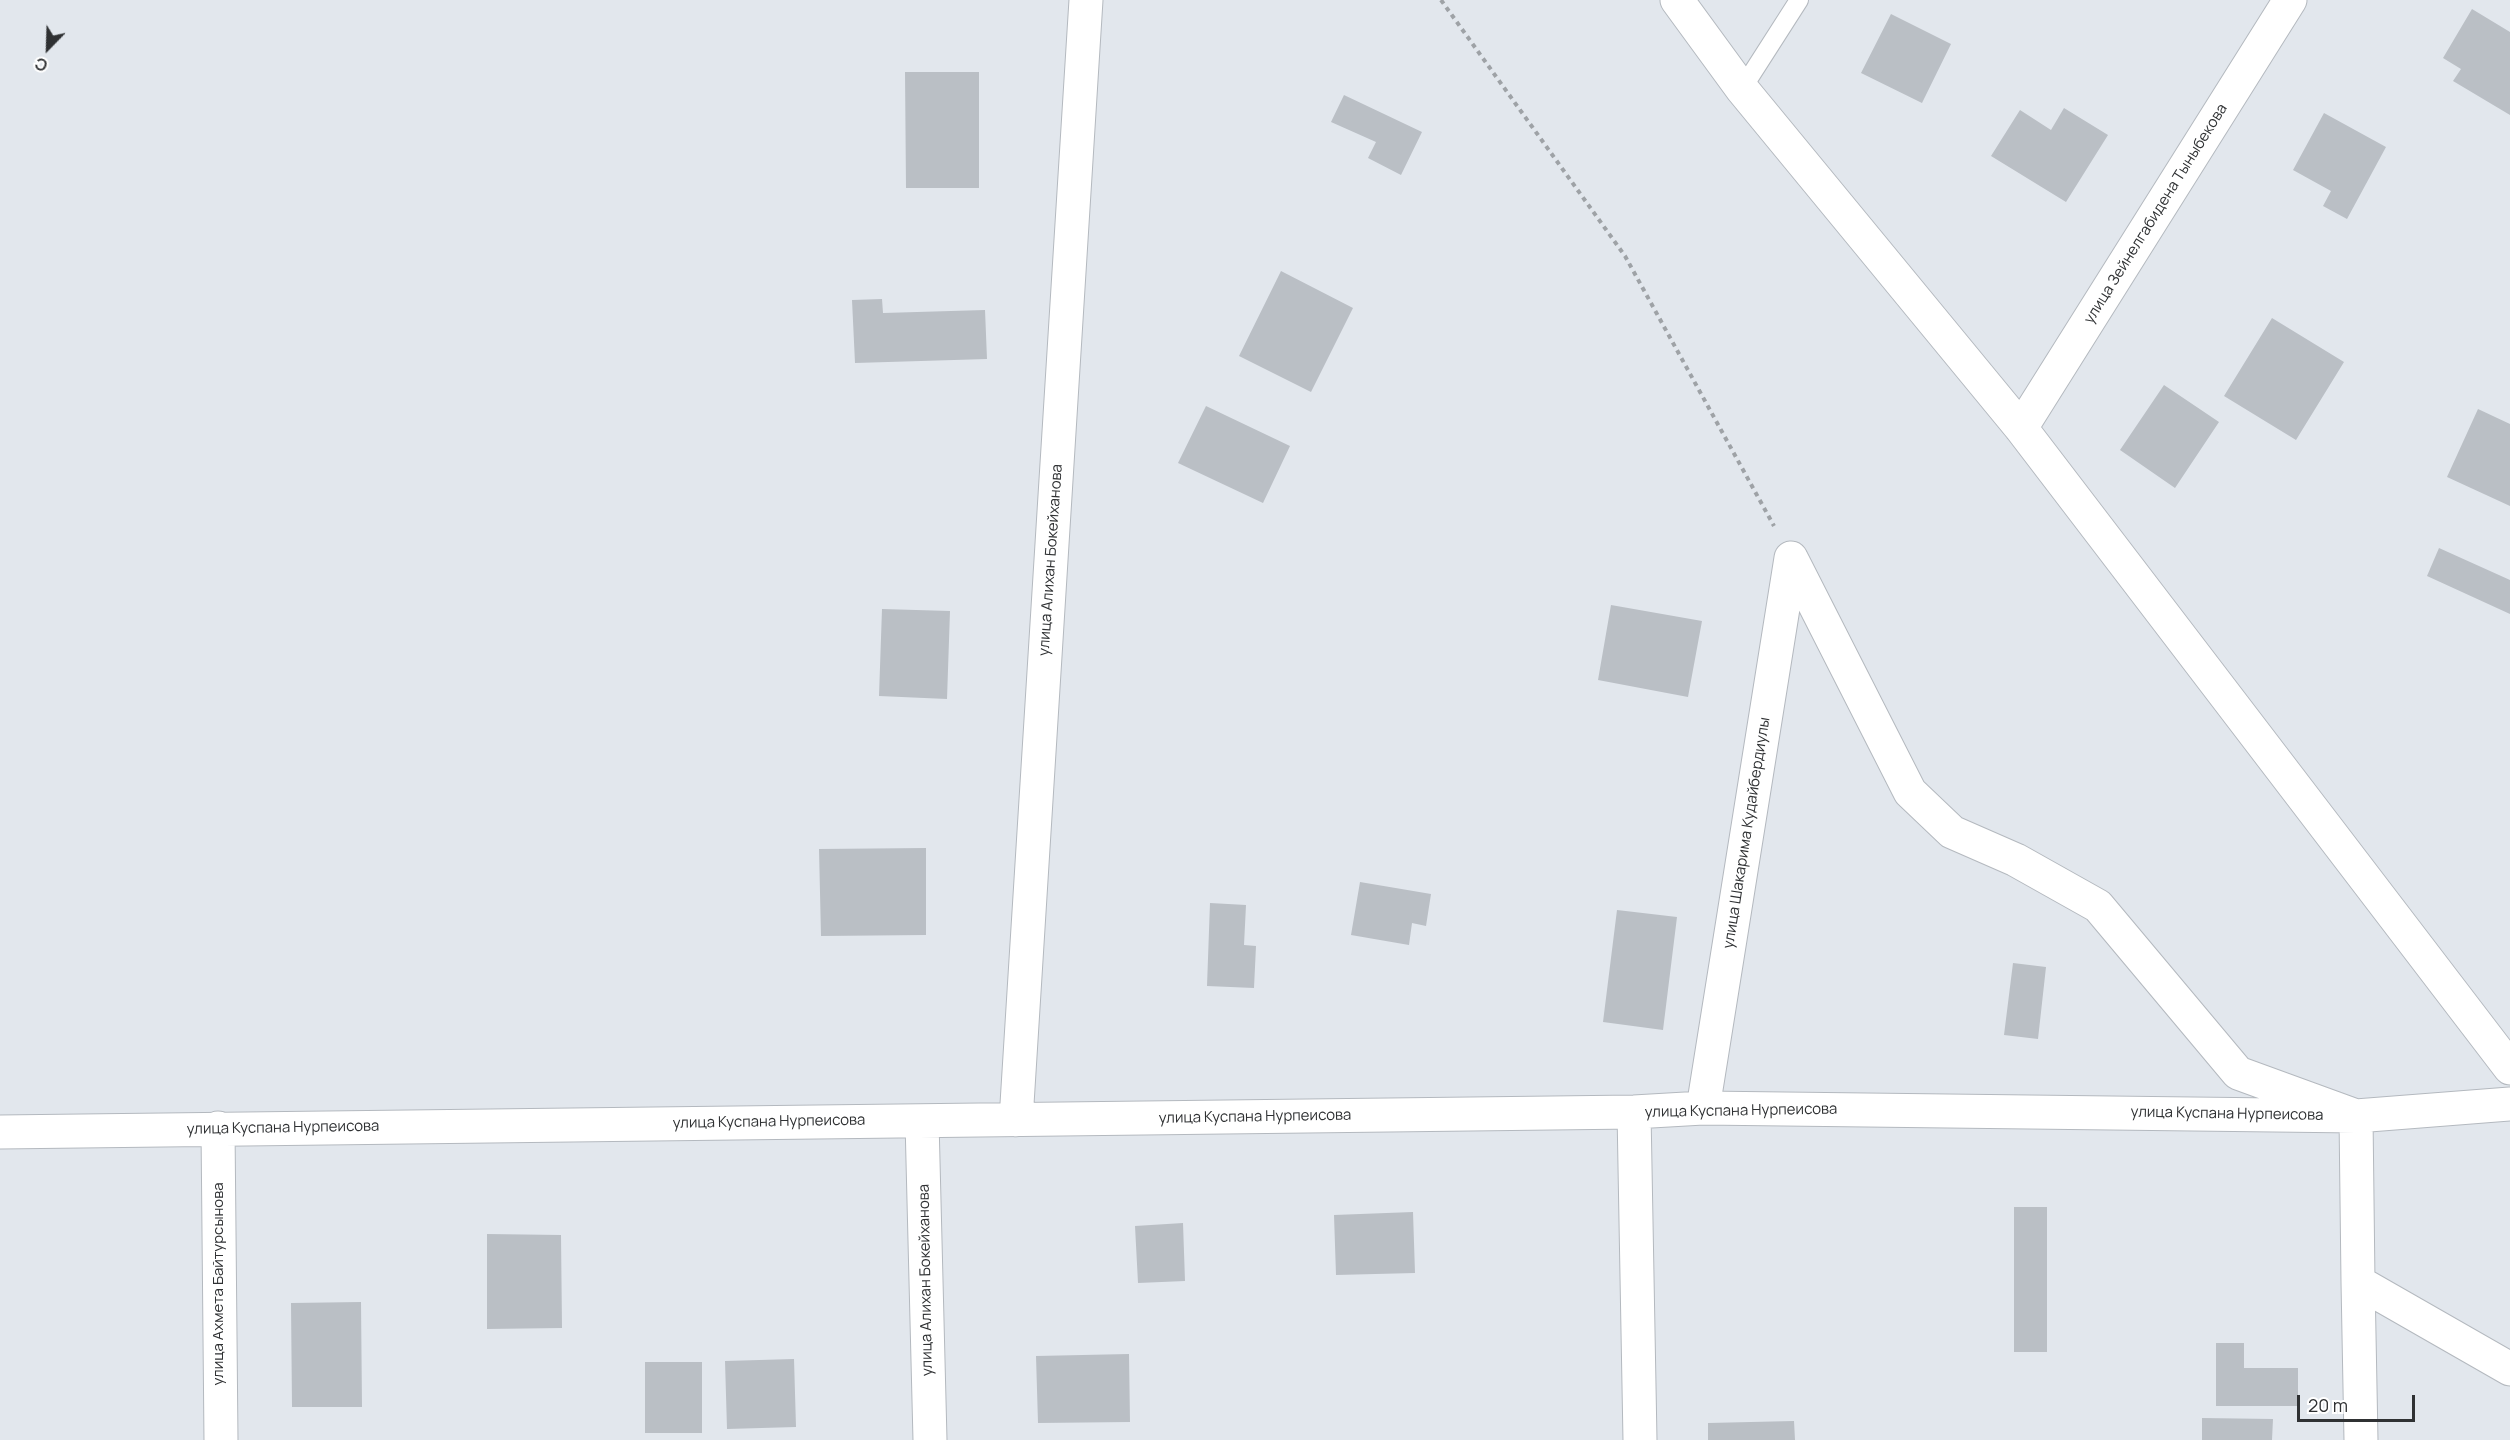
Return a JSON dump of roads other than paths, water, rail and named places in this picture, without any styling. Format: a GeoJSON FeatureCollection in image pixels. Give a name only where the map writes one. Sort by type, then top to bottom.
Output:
{"type":"FeatureCollection","features":[{"type":"Feature","properties":{"kind":"street","name":"улица Алихан Бокейханова"},"geometry":{"type":"LineString","coordinates":[[1016,1120],[1086,0]]}},
{"type":"Feature","properties":{"kind":"street"},"geometry":{"type":"LineString","coordinates":[[1677,0],[1742,89],[2021,428],[2510,1068]]}},
{"type":"Feature","properties":{"kind":"street","name":"улица Зейнелгабидена Тыныбекова"},"geometry":{"type":"LineString","coordinates":[[2021,428],[2290,0]]}},
{"type":"Feature","properties":{"kind":"street","name":"улица Шакарима Кудайбердиулы"},"geometry":{"type":"LineString","coordinates":[[1703,1108],[1791,558],[1910,792],[1952,832],[2016,860],[2098,906],[2238,1073],[2356,1116]]}},
{"type":"Feature","properties":{"kind":"street","name":"улица Куспана Нурпеисова"},"geometry":{"type":"LineString","coordinates":[[0,1132],[1634,1112],[1703,1108],[2356,1116],[2510,1104]]}},
{"type":"Feature","properties":{"kind":"street"},"geometry":{"type":"LineString","coordinates":[[1634,1112],[1640,1440]]}},
{"type":"Feature","properties":{"kind":"street"},"geometry":{"type":"LineString","coordinates":[[2356,1116],[2361,1440]]}},
{"type":"Feature","properties":{"kind":"street","name":"улица Алихан Бокейханова"},"geometry":{"type":"LineString","coordinates":[[922,1121],[930,1440]]}},
{"type":"Feature","properties":{"kind":"street","name":"улица Ахмета Байтурсынова"},"geometry":{"type":"LineString","coordinates":[[218,1128],[221,1440]]}},
{"type":"Feature","properties":{"kind":"street"},"geometry":{"type":"LineString","coordinates":[[2358,1282],[2510,1369]]}},
{"type":"Feature","properties":{"kind":"lane"},"geometry":{"type":"LineString","coordinates":[[1742,89],[1800,0]]}}]}
